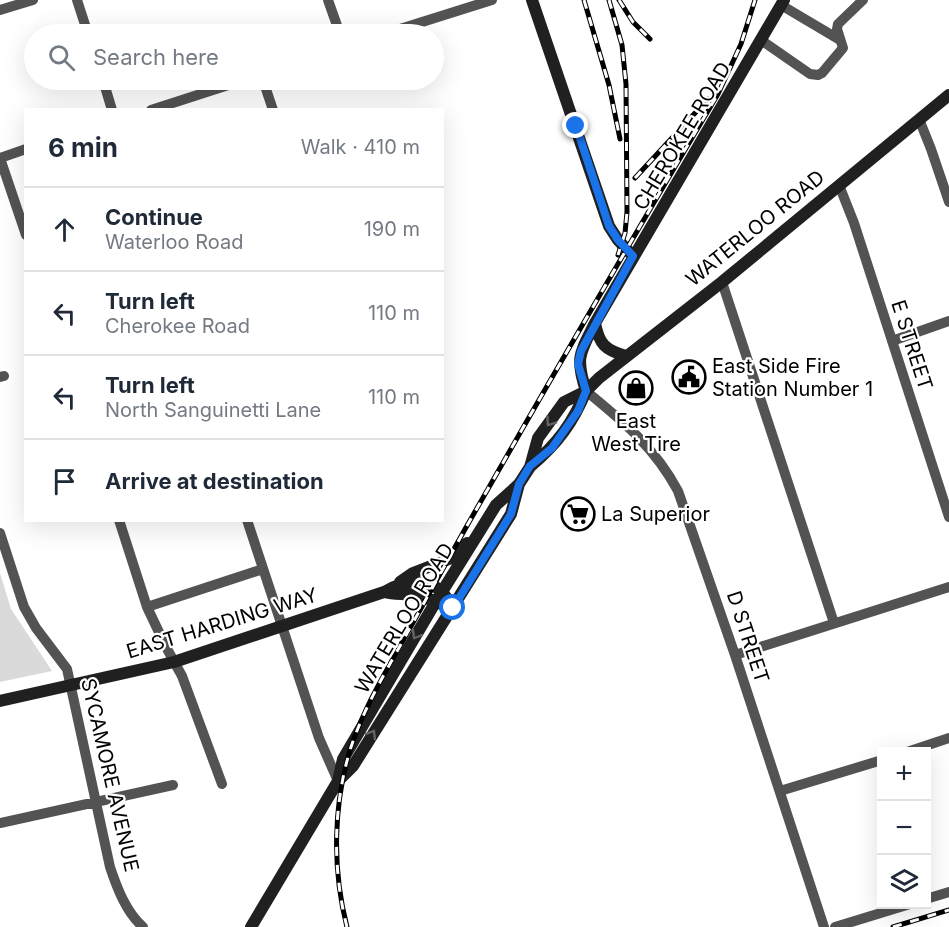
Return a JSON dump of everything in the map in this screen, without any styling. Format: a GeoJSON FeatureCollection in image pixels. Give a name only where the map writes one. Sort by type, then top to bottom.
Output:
{"type":"FeatureCollection","features":[{"type":"Feature","properties":{"kind":"main road"},"geometry":{"type":"LineString","coordinates":[[532,0],[609,226],[633,256]]}},
{"type":"Feature","properties":{"kind":"main road","name":"CHEROKEE ROAD"},"geometry":{"type":"LineString","coordinates":[[586,391],[578,364],[581,351],[595,322],[783,2]]}},
{"type":"Feature","properties":{"kind":"main road","name":"WATERLOO ROAD"},"geometry":{"type":"LineString","coordinates":[[338,781],[343,759],[442,591],[496,505],[519,484],[530,466],[538,438],[564,402],[586,391],[949,94]]}},
{"type":"Feature","properties":{"kind":"main road"},"geometry":{"type":"LineString","coordinates":[[595,322],[597,335],[602,343],[611,351],[626,356]]}},
{"type":"Feature","properties":{"kind":"main road","name":"WATERLOO ROAD"},"geometry":{"type":"LineString","coordinates":[[251,927],[338,781],[353,766],[511,514],[519,484]]}},
{"type":"Feature","properties":{"kind":"main road"},"geometry":{"type":"LineString","coordinates":[[390,589],[413,573],[448,559],[477,535]]}},
{"type":"Feature","properties":{"kind":"main road","name":"EAST HARDING WAY"},"geometry":{"type":"LineString","coordinates":[[0,701],[174,662],[416,582],[442,591]]}},
{"type":"Feature","properties":{"kind":"main road","name":"EAST HARDING WAY"},"geometry":{"type":"LineString","coordinates":[[390,589],[395,595],[417,595],[453,608]]}},
{"type":"Feature","properties":{"kind":"main road"},"geometry":{"type":"LineString","coordinates":[[442,591],[453,608]]}},
{"type":"Feature","properties":{"kind":"street"},"geometry":{"type":"LineString","coordinates":[[0,10],[33,0]]}},
{"type":"Feature","properties":{"kind":"street"},"geometry":{"type":"LineString","coordinates":[[77,0],[85,24]]}},
{"type":"Feature","properties":{"kind":"street"},"geometry":{"type":"LineString","coordinates":[[328,0],[336,24]]}},
{"type":"Feature","properties":{"kind":"street"},"geometry":{"type":"LineString","coordinates":[[416,24],[492,0]]}},
{"type":"Feature","properties":{"kind":"street"},"geometry":{"type":"LineString","coordinates":[[761,40],[810,74],[822,73],[843,48],[837,29],[838,24],[863,0]]}},
{"type":"Feature","properties":{"kind":"street"},"geometry":{"type":"LineString","coordinates":[[783,2],[841,40]]}},
{"type":"Feature","properties":{"kind":"street"},"geometry":{"type":"LineString","coordinates":[[106,90],[111,108]]}},
{"type":"Feature","properties":{"kind":"street"},"geometry":{"type":"LineString","coordinates":[[157,108],[213,90]]}},
{"type":"Feature","properties":{"kind":"street"},"geometry":{"type":"LineString","coordinates":[[266,90],[272,108]]}},
{"type":"Feature","properties":{"kind":"street"},"geometry":{"type":"LineString","coordinates":[[919,119],[949,202]]}},
{"type":"Feature","properties":{"kind":"street"},"geometry":{"type":"LineString","coordinates":[[24,150],[0,158],[24,230]]}},
{"type":"Feature","properties":{"kind":"street","name":"E STREET"},"geometry":{"type":"LineString","coordinates":[[839,185],[854,223],[947,503],[949,517]]}},
{"type":"Feature","properties":{"kind":"street"},"geometry":{"type":"LineString","coordinates":[[722,282],[834,623]]}},
{"type":"Feature","properties":{"kind":"street"},"geometry":{"type":"LineString","coordinates":[[892,341],[949,321]]}},
{"type":"Feature","properties":{"kind":"street","name":"D STREET"},"geometry":{"type":"LineString","coordinates":[[586,391],[639,436],[667,470],[684,506],[824,927]]}},
{"type":"Feature","properties":{"kind":"street"},"geometry":{"type":"LineString","coordinates":[[120,522],[147,607],[182,676],[222,784]]}},
{"type":"Feature","properties":{"kind":"street"},"geometry":{"type":"LineString","coordinates":[[248,522],[319,738],[338,781]]}},
{"type":"Feature","properties":{"kind":"street","name":"SYCAMORE AVENUE"},"geometry":{"type":"LineString","coordinates":[[0,533],[24,607],[36,628],[66,666],[110,867],[116,887],[143,927]]}},
{"type":"Feature","properties":{"kind":"street"},"geometry":{"type":"LineString","coordinates":[[147,607],[263,569]]}},
{"type":"Feature","properties":{"kind":"street"},"geometry":{"type":"LineString","coordinates":[[735,655],[949,587]]}},
{"type":"Feature","properties":{"kind":"street"},"geometry":{"type":"LineString","coordinates":[[922,747],[949,738]]}},
{"type":"Feature","properties":{"kind":"street"},"geometry":{"type":"LineString","coordinates":[[780,791],[877,762]]}},
{"type":"Feature","properties":{"kind":"street"},"geometry":{"type":"LineString","coordinates":[[0,823],[173,785]]}},
{"type":"Feature","properties":{"kind":"street"},"geometry":{"type":"LineString","coordinates":[[931,898],[949,892]]}},
{"type":"Feature","properties":{"kind":"street"},"geometry":{"type":"LineString","coordinates":[[835,927],[894,909]]}},
{"type":"Feature","properties":{"kind":"shaded area"},"geometry":{"type":"Polygon","coordinates":[[[0,573],[11,609],[52,671],[0,682],[0,573]]]}},
{"type":"Feature","properties":{"kind":"railway"},"geometry":{"type":"LineString","coordinates":[[584,0],[609,85],[620,139]]}},
{"type":"Feature","properties":{"kind":"railway"},"geometry":{"type":"LineString","coordinates":[[609,0],[622,45],[626,84],[627,212],[625,233],[618,255]]}},
{"type":"Feature","properties":{"kind":"railway"},"geometry":{"type":"LineString","coordinates":[[619,0],[633,22],[650,39]]}},
{"type":"Feature","properties":{"kind":"railway"},"geometry":{"type":"LineString","coordinates":[[347,927],[337,860],[338,814],[345,769],[361,721],[464,531],[718,94],[741,44],[755,0]]}},
{"type":"Feature","properties":{"kind":"railway"},"geometry":{"type":"LineString","coordinates":[[635,178],[708,99]]}},
{"type":"Feature","properties":{"kind":"railway"},"geometry":{"type":"LineString","coordinates":[[893,927],[949,910]]}},
{"type":"Feature","properties":{"kind":"place","name":"East Side Fire Station Number 1"},"geometry":{"type":"Point","coordinates":[689,377]}},
{"type":"Feature","properties":{"kind":"place","name":"East West Tire"},"geometry":{"type":"Point","coordinates":[636,388]}},
{"type":"Feature","properties":{"kind":"place","name":"La Superior"},"geometry":{"type":"Point","coordinates":[578,514]}},
{"type":"Feature","properties":{"kind":"route"},"geometry":{"type":"LineString","coordinates":[[453,608],[511,514],[519,484],[530,466],[552,448],[578,411],[586,391],[578,364],[581,351],[633,256],[609,226],[576,126]]}}]}
